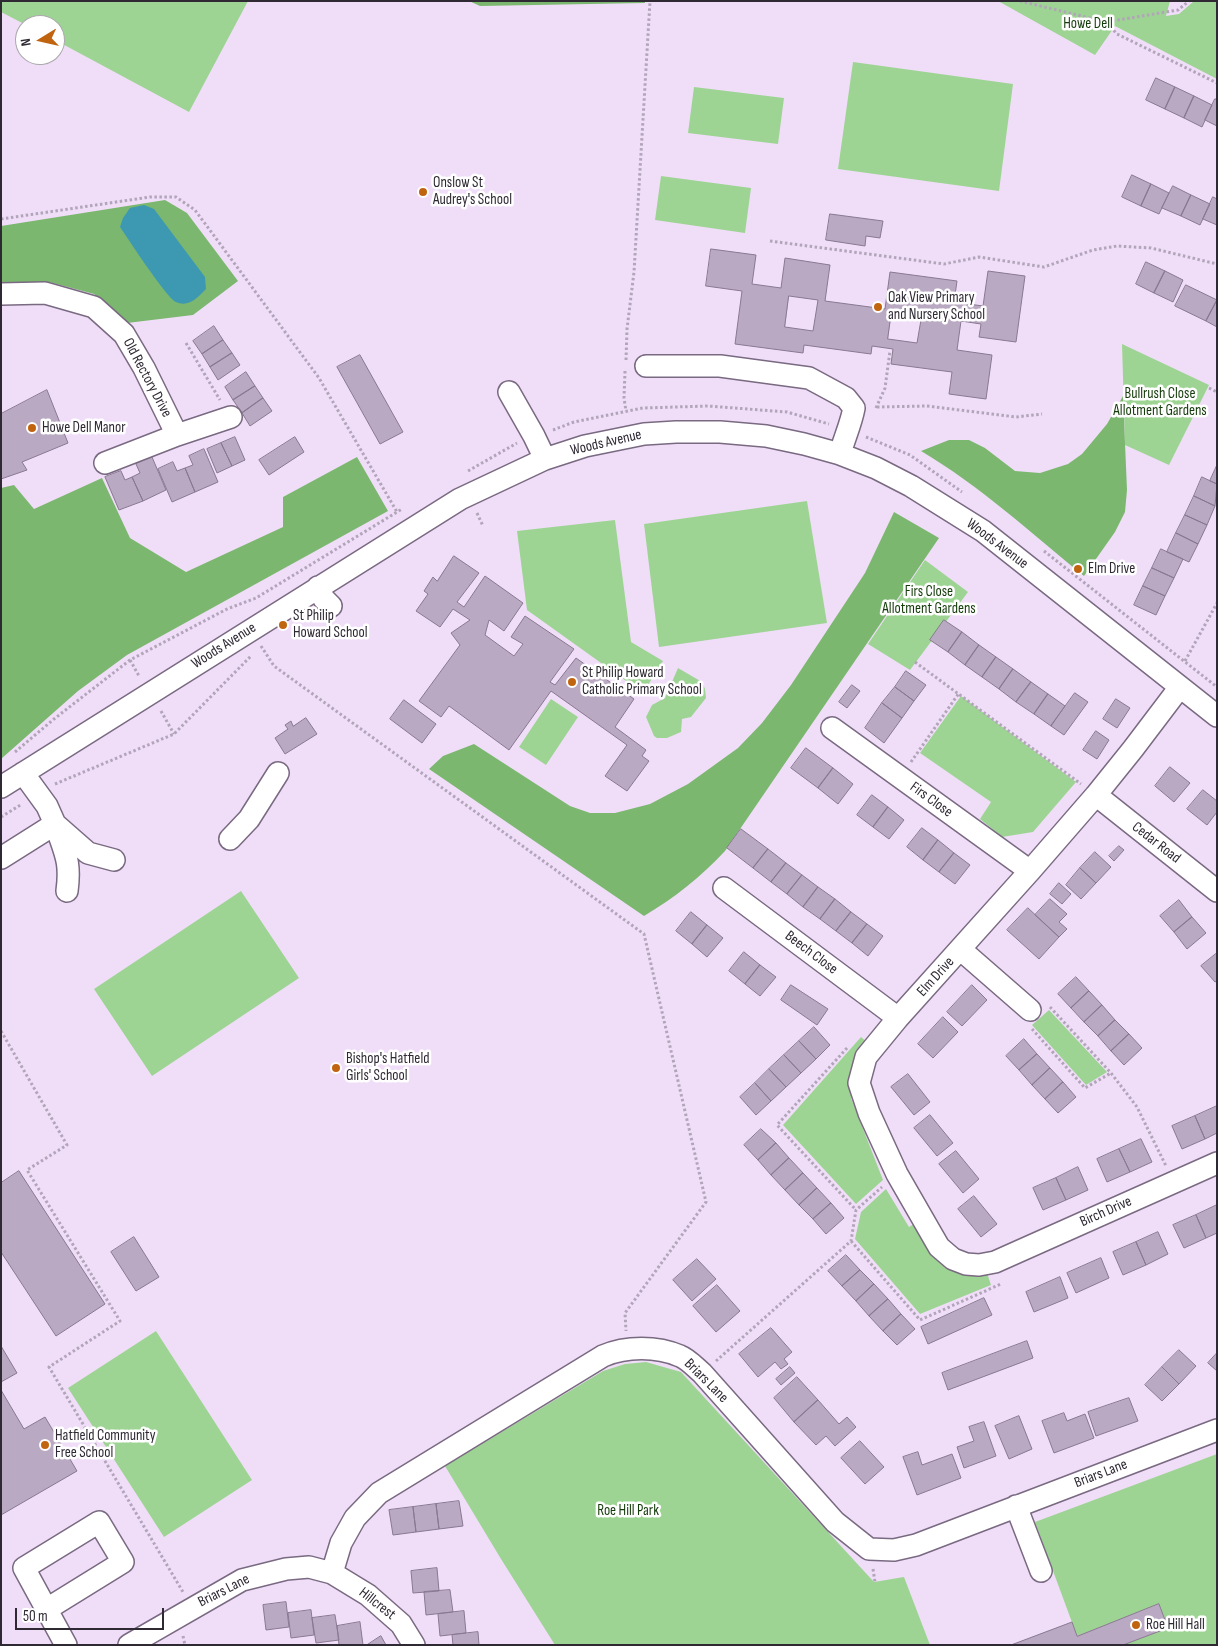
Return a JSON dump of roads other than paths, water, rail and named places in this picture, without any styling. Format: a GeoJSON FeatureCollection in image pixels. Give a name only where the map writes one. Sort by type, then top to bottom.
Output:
{"type":"FeatureCollection","features":[{"type":"Feature","properties":{"kind":"street","name":"Old Rectory Drive"},"geometry":{"type":"LineString","coordinates":[[1,294],[45,293],[94,308],[124,334],[144,368],[177,435]]}},
{"type":"Feature","properties":{"kind":"street"},"geometry":{"type":"LineString","coordinates":[[646,366],[720,366],[809,378],[846,398],[854,408],[852,421],[847,430],[840,454]]}},
{"type":"Feature","properties":{"kind":"street"},"geometry":{"type":"LineString","coordinates":[[508,392],[534,436],[544,458]]}},
{"type":"Feature","properties":{"kind":"street","name":"Old Rectory Drive"},"geometry":{"type":"LineString","coordinates":[[105,463],[177,435],[231,417]]}},
{"type":"Feature","properties":{"kind":"street","name":"Woods Avenue"},"geometry":{"type":"LineString","coordinates":[[1,787],[460,499],[544,458],[614,439],[644,434],[676,432],[720,432],[766,436],[804,444],[840,454],[876,468],[911,486],[983,531],[1217,716]]}},
{"type":"Feature","properties":{"kind":"street"},"geometry":{"type":"LineString","coordinates":[[318,587],[324,599],[331,606]]}},
{"type":"Feature","properties":{"kind":"street","name":"Elm Drive"},"geometry":{"type":"LineString","coordinates":[[995,1262],[980,1265],[966,1264],[953,1259],[939,1247],[898,1174],[869,1113],[859,1083],[866,1057],[898,1018],[1096,795],[1180,687]]}},
{"type":"Feature","properties":{"kind":"street","name":"Firs Close"},"geometry":{"type":"LineString","coordinates":[[832,728],[1030,871]]}},
{"type":"Feature","properties":{"kind":"street"},"geometry":{"type":"LineString","coordinates":[[230,839],[249,819],[278,773]]}},
{"type":"Feature","properties":{"kind":"street"},"geometry":{"type":"LineString","coordinates":[[23,774],[47,806],[55,824],[69,864],[66,891]]}},
{"type":"Feature","properties":{"kind":"street","name":"Cedar Road"},"geometry":{"type":"LineString","coordinates":[[1096,795],[1217,892]]}},
{"type":"Feature","properties":{"kind":"street"},"geometry":{"type":"LineString","coordinates":[[1,858],[55,824]]}},
{"type":"Feature","properties":{"kind":"street"},"geometry":{"type":"LineString","coordinates":[[55,824],[88,853],[114,860]]}},
{"type":"Feature","properties":{"kind":"street","name":"Beech Close"},"geometry":{"type":"LineString","coordinates":[[724,888],[898,1018]]}},
{"type":"Feature","properties":{"kind":"street"},"geometry":{"type":"LineString","coordinates":[[960,949],[1034,1016]]}},
{"type":"Feature","properties":{"kind":"street","name":"Birch Drive"},"geometry":{"type":"LineString","coordinates":[[995,1262],[1217,1163]]}},
{"type":"Feature","properties":{"kind":"street","name":"Briars Lane"},"geometry":{"type":"LineString","coordinates":[[129,1645],[242,1580],[269,1572],[309,1567],[332,1573],[341,1543],[355,1518],[379,1493],[604,1356],[617,1350],[657,1349],[682,1356],[702,1373],[835,1522],[869,1549],[894,1550],[916,1545],[1217,1430]]}},
{"type":"Feature","properties":{"kind":"street"},"geometry":{"type":"LineString","coordinates":[[1016,1506],[1041,1571]]}},
{"type":"Feature","properties":{"kind":"street"},"geometry":{"type":"LineString","coordinates":[[47,1609],[123,1562],[99,1522],[24,1568],[66,1645]]}},
{"type":"Feature","properties":{"kind":"street","name":"Hillcrest"},"geometry":{"type":"LineString","coordinates":[[332,1573],[368,1595],[401,1624],[414,1645]]}},
{"type":"Feature","properties":{"kind":"water"},"geometry":{"type":"Polygon","coordinates":[[[144,205],[154,209],[205,277],[206,289],[189,303],[176,302],[171,298],[156,280],[120,227],[123,218],[130,208],[144,205]]]}},
{"type":"Feature","properties":{"kind":"place","name":"Onslow St Audrey's School"},"geometry":{"type":"Point","coordinates":[423,192]}},
{"type":"Feature","properties":{"kind":"place","name":"Oak View Primary and Nursery School"},"geometry":{"type":"Point","coordinates":[878,307]}},
{"type":"Feature","properties":{"kind":"place","name":"Howe Dell Manor"},"geometry":{"type":"Point","coordinates":[32,428]}},
{"type":"Feature","properties":{"kind":"place","name":"Elm Drive"},"geometry":{"type":"Point","coordinates":[1078,569]}},
{"type":"Feature","properties":{"kind":"place","name":"St Philip Howard School"},"geometry":{"type":"Point","coordinates":[283,625]}},
{"type":"Feature","properties":{"kind":"place","name":"St Philip Howard Catholic Primary School"},"geometry":{"type":"Point","coordinates":[572,682]}},
{"type":"Feature","properties":{"kind":"place","name":"Bishop's Hatfield Girls' School"},"geometry":{"type":"Point","coordinates":[336,1068]}},
{"type":"Feature","properties":{"kind":"place","name":"Hatfield Community Free School"},"geometry":{"type":"Point","coordinates":[45,1445]}},
{"type":"Feature","properties":{"kind":"place","name":"Roe Hill Hall"},"geometry":{"type":"Point","coordinates":[1136,1625]}},
{"type":"Feature","properties":{"kind":"park label","name":"Howe Dell"},"geometry":{"type":"Point","coordinates":[1088,24]}},
{"type":"Feature","properties":{"kind":"park label","name":"Bullrush Close Allotment Gardens"},"geometry":{"type":"Point","coordinates":[1160,402]}},
{"type":"Feature","properties":{"kind":"park label","name":"Firs Close Allotment Gardens"},"geometry":{"type":"Point","coordinates":[929,600]}},
{"type":"Feature","properties":{"kind":"park label","name":"Roe Hill Park"},"geometry":{"type":"Point","coordinates":[628,1511]}}]}
